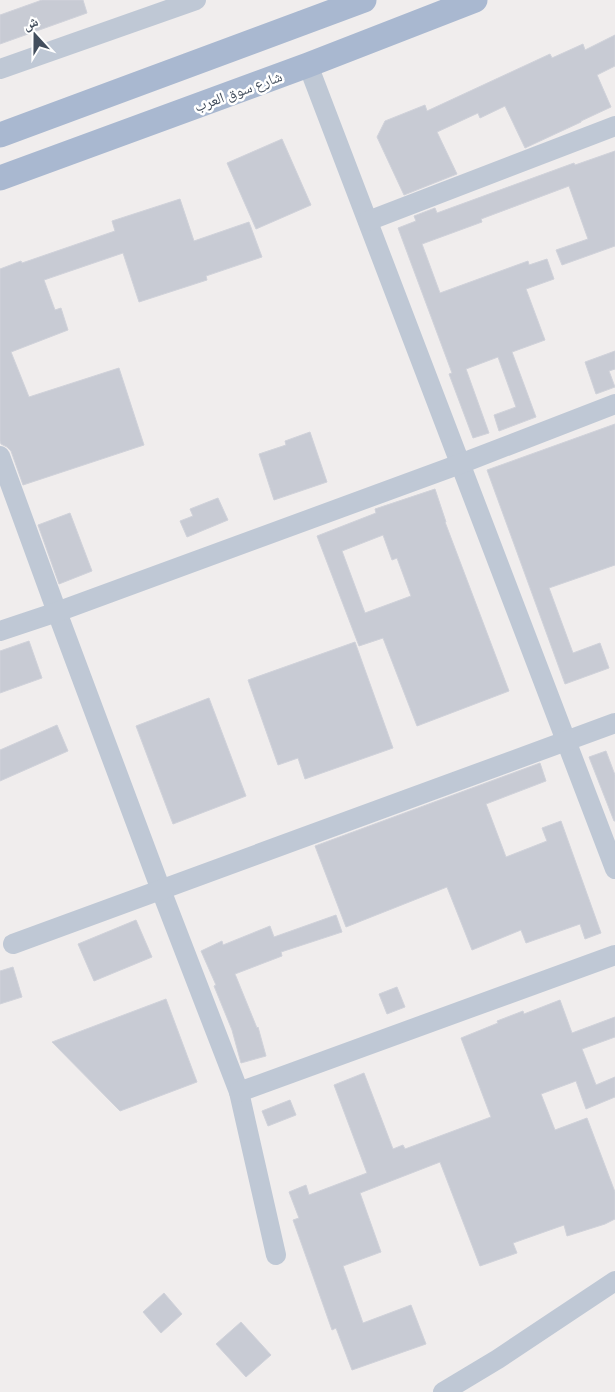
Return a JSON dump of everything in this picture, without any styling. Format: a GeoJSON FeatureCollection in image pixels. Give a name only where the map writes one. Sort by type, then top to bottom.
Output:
{"type":"FeatureCollection","features":[{"type":"Feature","properties":{"kind":"main road"},"geometry":{"type":"LineString","coordinates":[[0,135],[364,0]]}},
{"type":"Feature","properties":{"kind":"main road","name":"شارع سوق العرب"},"geometry":{"type":"LineString","coordinates":[[0,178],[308,65],[475,0]]}},
{"type":"Feature","properties":{"kind":"street"},"geometry":{"type":"LineString","coordinates":[[0,70],[196,0]]}},
{"type":"Feature","properties":{"kind":"street"},"geometry":{"type":"LineString","coordinates":[[308,65],[615,869]]}},
{"type":"Feature","properties":{"kind":"street"},"geometry":{"type":"LineString","coordinates":[[368,221],[615,126]]}},
{"type":"Feature","properties":{"kind":"street"},"geometry":{"type":"LineString","coordinates":[[0,631],[57,612],[460,464],[615,404]]}},
{"type":"Feature","properties":{"kind":"street"},"geometry":{"type":"LineString","coordinates":[[0,456],[161,890],[239,1092],[276,1255]]}},
{"type":"Feature","properties":{"kind":"street"},"geometry":{"type":"LineString","coordinates":[[13,944],[615,723]]}},
{"type":"Feature","properties":{"kind":"street"},"geometry":{"type":"LineString","coordinates":[[239,1092],[615,955]]}},
{"type":"Feature","properties":{"kind":"street"},"geometry":{"type":"LineString","coordinates":[[443,1392],[498,1359],[615,1281]]}},
{"type":"Feature","properties":{"kind":"building"},"geometry":{"type":"Polygon","coordinates":[[[42,0],[83,0],[87,13],[0,44],[0,15],[42,0]]]}},
{"type":"Feature","properties":{"kind":"building"},"geometry":{"type":"Polygon","coordinates":[[[615,35],[615,66],[597,75],[611,107],[525,148],[505,106],[480,118],[478,113],[437,132],[457,174],[404,195],[377,137],[385,121],[425,105],[427,111],[550,54],[552,58],[583,44],[585,50],[615,35]]]}},
{"type":"Feature","properties":{"kind":"building"},"geometry":{"type":"Polygon","coordinates":[[[282,139],[311,205],[256,229],[227,163],[282,139]]]}},
{"type":"Feature","properties":{"kind":"building"},"geometry":{"type":"Polygon","coordinates":[[[615,151],[615,246],[562,265],[556,250],[588,239],[569,186],[481,219],[482,222],[422,244],[440,293],[528,261],[529,265],[547,259],[554,279],[526,289],[545,340],[512,352],[536,417],[499,431],[494,415],[516,407],[498,357],[466,369],[489,433],[473,438],[449,374],[452,373],[398,228],[416,221],[414,216],[435,208],[437,213],[574,163],[575,165],[615,151]]]}},
{"type":"Feature","properties":{"kind":"building"},"geometry":{"type":"Polygon","coordinates":[[[180,199],[194,241],[249,222],[262,257],[206,276],[207,280],[139,302],[123,253],[44,280],[55,310],[61,308],[68,330],[11,352],[29,397],[119,368],[144,445],[23,485],[11,451],[1,444],[0,441],[0,269],[115,231],[112,221],[180,199]]]}},
{"type":"Feature","properties":{"kind":"building"},"geometry":{"type":"Polygon","coordinates":[[[615,351],[615,369],[609,371],[615,387],[596,394],[585,362],[615,351]]]}},
{"type":"Feature","properties":{"kind":"building"},"geometry":{"type":"Polygon","coordinates":[[[615,424],[615,565],[549,588],[573,653],[600,643],[609,668],[565,684],[487,470],[615,424]]]}},
{"type":"Feature","properties":{"kind":"building"},"geometry":{"type":"Polygon","coordinates":[[[310,432],[327,482],[274,500],[259,454],[286,445],[285,441],[310,432]]]}},
{"type":"Feature","properties":{"kind":"building"},"geometry":{"type":"Polygon","coordinates":[[[435,489],[445,522],[509,691],[417,726],[383,638],[359,646],[317,536],[376,513],[375,509],[435,489]],[[383,535],[342,551],[365,613],[411,596],[397,558],[392,560],[383,535]]]}},
{"type":"Feature","properties":{"kind":"building"},"geometry":{"type":"Polygon","coordinates":[[[218,498],[228,520],[187,537],[180,521],[193,516],[190,509],[218,498]]]}},
{"type":"Feature","properties":{"kind":"building"},"geometry":{"type":"Polygon","coordinates":[[[70,513],[92,571],[59,584],[38,525],[70,513]]]}},
{"type":"Feature","properties":{"kind":"building"},"geometry":{"type":"Polygon","coordinates":[[[29,641],[42,678],[0,693],[0,651],[29,641]]]}},
{"type":"Feature","properties":{"kind":"building"},"geometry":{"type":"Polygon","coordinates":[[[355,642],[393,748],[305,779],[298,758],[278,765],[248,680],[355,642]]]}},
{"type":"Feature","properties":{"kind":"building"},"geometry":{"type":"Polygon","coordinates":[[[209,698],[246,796],[173,824],[136,726],[209,698]]]}},
{"type":"Feature","properties":{"kind":"building"},"geometry":{"type":"Polygon","coordinates":[[[57,725],[68,751],[0,781],[0,750],[57,725]]]}},
{"type":"Feature","properties":{"kind":"building"},"geometry":{"type":"Polygon","coordinates":[[[606,751],[615,775],[615,821],[589,757],[606,751]]]}},
{"type":"Feature","properties":{"kind":"building"},"geometry":{"type":"Polygon","coordinates":[[[540,763],[546,781],[486,804],[506,857],[547,841],[542,828],[561,821],[601,933],[585,939],[580,924],[526,943],[521,930],[472,950],[447,887],[346,927],[315,846],[540,763]]]}},
{"type":"Feature","properties":{"kind":"building"},"geometry":{"type":"Polygon","coordinates":[[[336,915],[342,932],[281,952],[282,956],[235,974],[258,1027],[266,1056],[241,1063],[232,1030],[214,986],[216,985],[201,951],[222,941],[223,945],[270,926],[274,937],[336,915]]]}},
{"type":"Feature","properties":{"kind":"building"},"geometry":{"type":"Polygon","coordinates":[[[136,920],[152,957],[94,981],[78,944],[136,920]]]}},
{"type":"Feature","properties":{"kind":"building"},"geometry":{"type":"Polygon","coordinates":[[[13,967],[22,997],[0,1004],[0,971],[13,967]]]}},
{"type":"Feature","properties":{"kind":"building"},"geometry":{"type":"Polygon","coordinates":[[[397,987],[405,1007],[387,1014],[379,994],[397,987]]]}},
{"type":"Feature","properties":{"kind":"building"},"geometry":{"type":"Polygon","coordinates":[[[166,999],[197,1082],[120,1111],[52,1042],[166,999]]]}},
{"type":"Feature","properties":{"kind":"building"},"geometry":{"type":"Polygon","coordinates":[[[560,1000],[572,1033],[615,1017],[615,1037],[582,1049],[596,1085],[615,1077],[615,1097],[586,1109],[576,1081],[541,1094],[555,1130],[587,1118],[615,1192],[615,1219],[567,1236],[564,1225],[513,1243],[517,1253],[480,1266],[440,1162],[360,1193],[381,1252],[343,1266],[363,1323],[411,1305],[426,1344],[352,1370],[336,1328],[332,1330],[293,1220],[299,1218],[289,1192],[306,1185],[309,1195],[367,1173],[334,1085],[364,1073],[393,1149],[403,1145],[405,1149],[491,1117],[461,1038],[523,1011],[524,1014],[560,1000]]]}},
{"type":"Feature","properties":{"kind":"building"},"geometry":{"type":"Polygon","coordinates":[[[290,1100],[296,1115],[268,1126],[262,1111],[290,1100]]]}},
{"type":"Feature","properties":{"kind":"building"},"geometry":{"type":"Polygon","coordinates":[[[164,1293],[182,1314],[161,1333],[143,1312],[164,1293]]]}},
{"type":"Feature","properties":{"kind":"building"},"geometry":{"type":"Polygon","coordinates":[[[241,1322],[271,1355],[246,1377],[216,1344],[241,1322]]]}}]}
